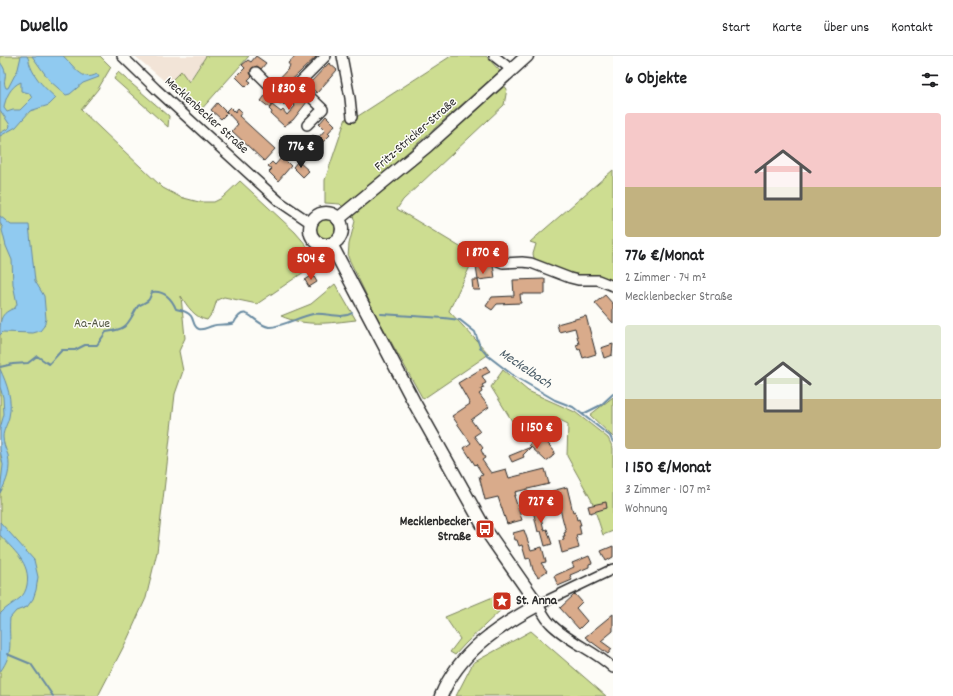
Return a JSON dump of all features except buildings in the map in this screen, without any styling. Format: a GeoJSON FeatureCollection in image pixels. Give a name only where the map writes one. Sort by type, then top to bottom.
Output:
{"type":"FeatureCollection","features":[{"type":"Feature","properties":{"kind":"main road","name":"Fritz-Stricker-Straße"},"geometry":{"type":"LineString","coordinates":[[338,219],[427,146],[527,56]]}},
{"type":"Feature","properties":{"kind":"main road"},"geometry":{"type":"LineString","coordinates":[[327,213],[338,219],[342,231],[336,241],[331,244],[318,244],[310,234],[311,223],[320,214],[327,213]]}},
{"type":"Feature","properties":{"kind":"main road"},"geometry":{"type":"LineString","coordinates":[[331,244],[408,390],[485,529],[538,605],[500,628],[465,656],[447,681],[441,696]]}},
{"type":"Feature","properties":{"kind":"street","name":"Mecklenbecker Straße"},"geometry":{"type":"LineString","coordinates":[[122,56],[156,90],[280,202],[311,223]]}},
{"type":"Feature","properties":{"kind":"street"},"geometry":{"type":"LineString","coordinates":[[256,72],[283,99],[326,56]]}},
{"type":"Feature","properties":{"kind":"street"},"geometry":{"type":"LineString","coordinates":[[342,56],[352,117]]}},
{"type":"Feature","properties":{"kind":"street"},"geometry":{"type":"LineString","coordinates":[[494,56],[512,70]]}},
{"type":"Feature","properties":{"kind":"street"},"geometry":{"type":"LineString","coordinates":[[297,84],[323,109],[307,125]]}},
{"type":"Feature","properties":{"kind":"street"},"geometry":{"type":"LineString","coordinates":[[477,252],[503,263],[531,263],[570,278],[578,280],[598,280],[613,286]]}},
{"type":"Feature","properties":{"kind":"street"},"geometry":{"type":"LineString","coordinates":[[613,569],[538,605],[551,624],[571,640],[603,659],[613,668]]}},
{"type":"Feature","properties":{"kind":"shaded area"},"geometry":{"type":"Polygon","coordinates":[[[135,56],[206,56],[188,82],[181,71],[168,84],[135,56]]]}},
{"type":"Feature","properties":{"kind":"green space","name":"Aa-Aue"},"geometry":{"type":"Polygon","coordinates":[[[0,56],[100,56],[111,67],[98,89],[81,110],[163,188],[180,197],[199,202],[214,202],[222,198],[240,181],[295,232],[320,261],[257,304],[224,297],[217,300],[213,312],[207,320],[195,314],[181,296],[185,338],[179,351],[183,371],[175,394],[157,552],[146,598],[127,640],[98,696],[0,696],[0,56]]]}},
{"type":"Feature","properties":{"kind":"green space"},"geometry":{"type":"Polygon","coordinates":[[[206,56],[249,56],[199,112],[168,84],[181,71],[189,82],[206,56]]]}},
{"type":"Feature","properties":{"kind":"green space"},"geometry":{"type":"Polygon","coordinates":[[[451,56],[486,56],[500,71],[344,208],[340,204],[325,203],[325,180],[346,118],[355,118],[451,56]]]}},
{"type":"Feature","properties":{"kind":"green space"},"geometry":{"type":"Polygon","coordinates":[[[118,72],[169,116],[168,127],[114,79],[118,72]]]}},
{"type":"Feature","properties":{"kind":"green space"},"geometry":{"type":"Polygon","coordinates":[[[502,83],[507,89],[504,105],[403,200],[397,209],[475,256],[449,311],[489,354],[423,399],[376,315],[348,257],[349,244],[355,221],[352,214],[502,83]]]}},
{"type":"Feature","properties":{"kind":"green space"},"geometry":{"type":"Polygon","coordinates":[[[613,170],[613,281],[601,277],[579,275],[568,272],[550,266],[534,258],[533,254],[536,244],[530,242],[613,170]]]}},
{"type":"Feature","properties":{"kind":"green space"},"geometry":{"type":"Polygon","coordinates":[[[321,219],[329,219],[335,225],[335,233],[329,239],[321,239],[315,233],[315,225],[321,219]]]}},
{"type":"Feature","properties":{"kind":"green space"},"geometry":{"type":"Polygon","coordinates":[[[335,284],[356,320],[309,323],[299,322],[281,316],[311,304],[335,284]]]}},
{"type":"Feature","properties":{"kind":"green space"},"geometry":{"type":"Polygon","coordinates":[[[503,370],[528,391],[575,412],[608,438],[613,448],[613,531],[603,535],[592,501],[567,456],[568,424],[556,418],[525,442],[491,387],[503,370]]]}},
{"type":"Feature","properties":{"kind":"green space"},"geometry":{"type":"Polygon","coordinates":[[[613,397],[613,437],[590,415],[613,397]]]}},
{"type":"Feature","properties":{"kind":"green space"},"geometry":{"type":"Polygon","coordinates":[[[500,594],[504,607],[455,655],[450,652],[460,639],[445,617],[500,594]]]}},
{"type":"Feature","properties":{"kind":"green space"},"geometry":{"type":"Polygon","coordinates":[[[531,631],[606,696],[456,696],[473,663],[531,631]]]}},
{"type":"Feature","properties":{"kind":"water"},"geometry":{"type":"Polygon","coordinates":[[[21,56],[27,56],[32,70],[38,79],[56,98],[49,105],[30,111],[16,127],[0,136],[0,133],[9,128],[10,125],[0,110],[0,62],[5,71],[4,82],[6,88],[8,88],[18,69],[21,56]],[[21,82],[11,89],[7,96],[4,108],[7,112],[20,110],[32,98],[29,93],[21,91],[21,82]]]}},
{"type":"Feature","properties":{"kind":"water"},"geometry":{"type":"Polygon","coordinates":[[[32,56],[63,56],[78,72],[83,75],[92,76],[97,74],[99,77],[83,83],[70,94],[66,95],[50,81],[32,56]]]}},
{"type":"Feature","properties":{"kind":"water"},"geometry":{"type":"Polygon","coordinates":[[[0,216],[11,225],[29,225],[35,281],[44,296],[46,319],[44,326],[40,331],[33,333],[3,332],[0,335],[2,318],[6,312],[15,308],[17,304],[13,284],[12,260],[6,246],[2,230],[3,228],[0,223],[0,216]]]}},
{"type":"Feature","properties":{"kind":"water"},"geometry":{"type":"Polygon","coordinates":[[[0,369],[10,398],[10,411],[3,437],[9,460],[9,470],[5,484],[0,493],[3,465],[0,450],[0,429],[4,414],[3,397],[0,387],[0,369]]]}},
{"type":"Feature","properties":{"kind":"water"},"geometry":{"type":"Polygon","coordinates":[[[0,522],[34,560],[38,577],[33,599],[27,607],[16,611],[10,618],[10,646],[8,658],[0,672],[0,614],[23,595],[27,587],[28,577],[24,563],[20,557],[0,535],[0,522]]]}},
{"type":"Feature","properties":{"kind":"waterway","name":"Meckelbach"},"geometry":{"type":"LineString","coordinates":[[0,367],[28,363],[37,356],[49,364],[62,350],[75,350],[85,345],[97,345],[106,332],[114,331],[126,325],[138,306],[148,301],[152,292],[160,292],[167,296],[176,309],[184,311],[190,315],[196,327],[199,329],[204,329],[215,325],[234,323],[242,314],[250,316],[263,325],[273,327],[313,314],[343,316],[352,313]]}},
{"type":"Feature","properties":{"kind":"waterway","name":"Meckelbach"},"geometry":{"type":"LineString","coordinates":[[381,314],[460,320],[475,332],[480,347],[488,356],[514,376],[555,400],[573,407],[610,436],[613,442]]}},
{"type":"Feature","properties":{"kind":"waterway"},"geometry":{"type":"LineString","coordinates":[[583,414],[601,405],[613,394]]}},
{"type":"Feature","properties":{"kind":"waterway"},"geometry":{"type":"LineString","coordinates":[[7,654],[31,664],[53,696]]}},
{"type":"Feature","properties":{"kind":"place","name":"Mecklenbecker Straße"},"geometry":{"type":"Point","coordinates":[485,529]}},
{"type":"Feature","properties":{"kind":"place","name":"St. Anna"},"geometry":{"type":"Point","coordinates":[502,601]}}]}
